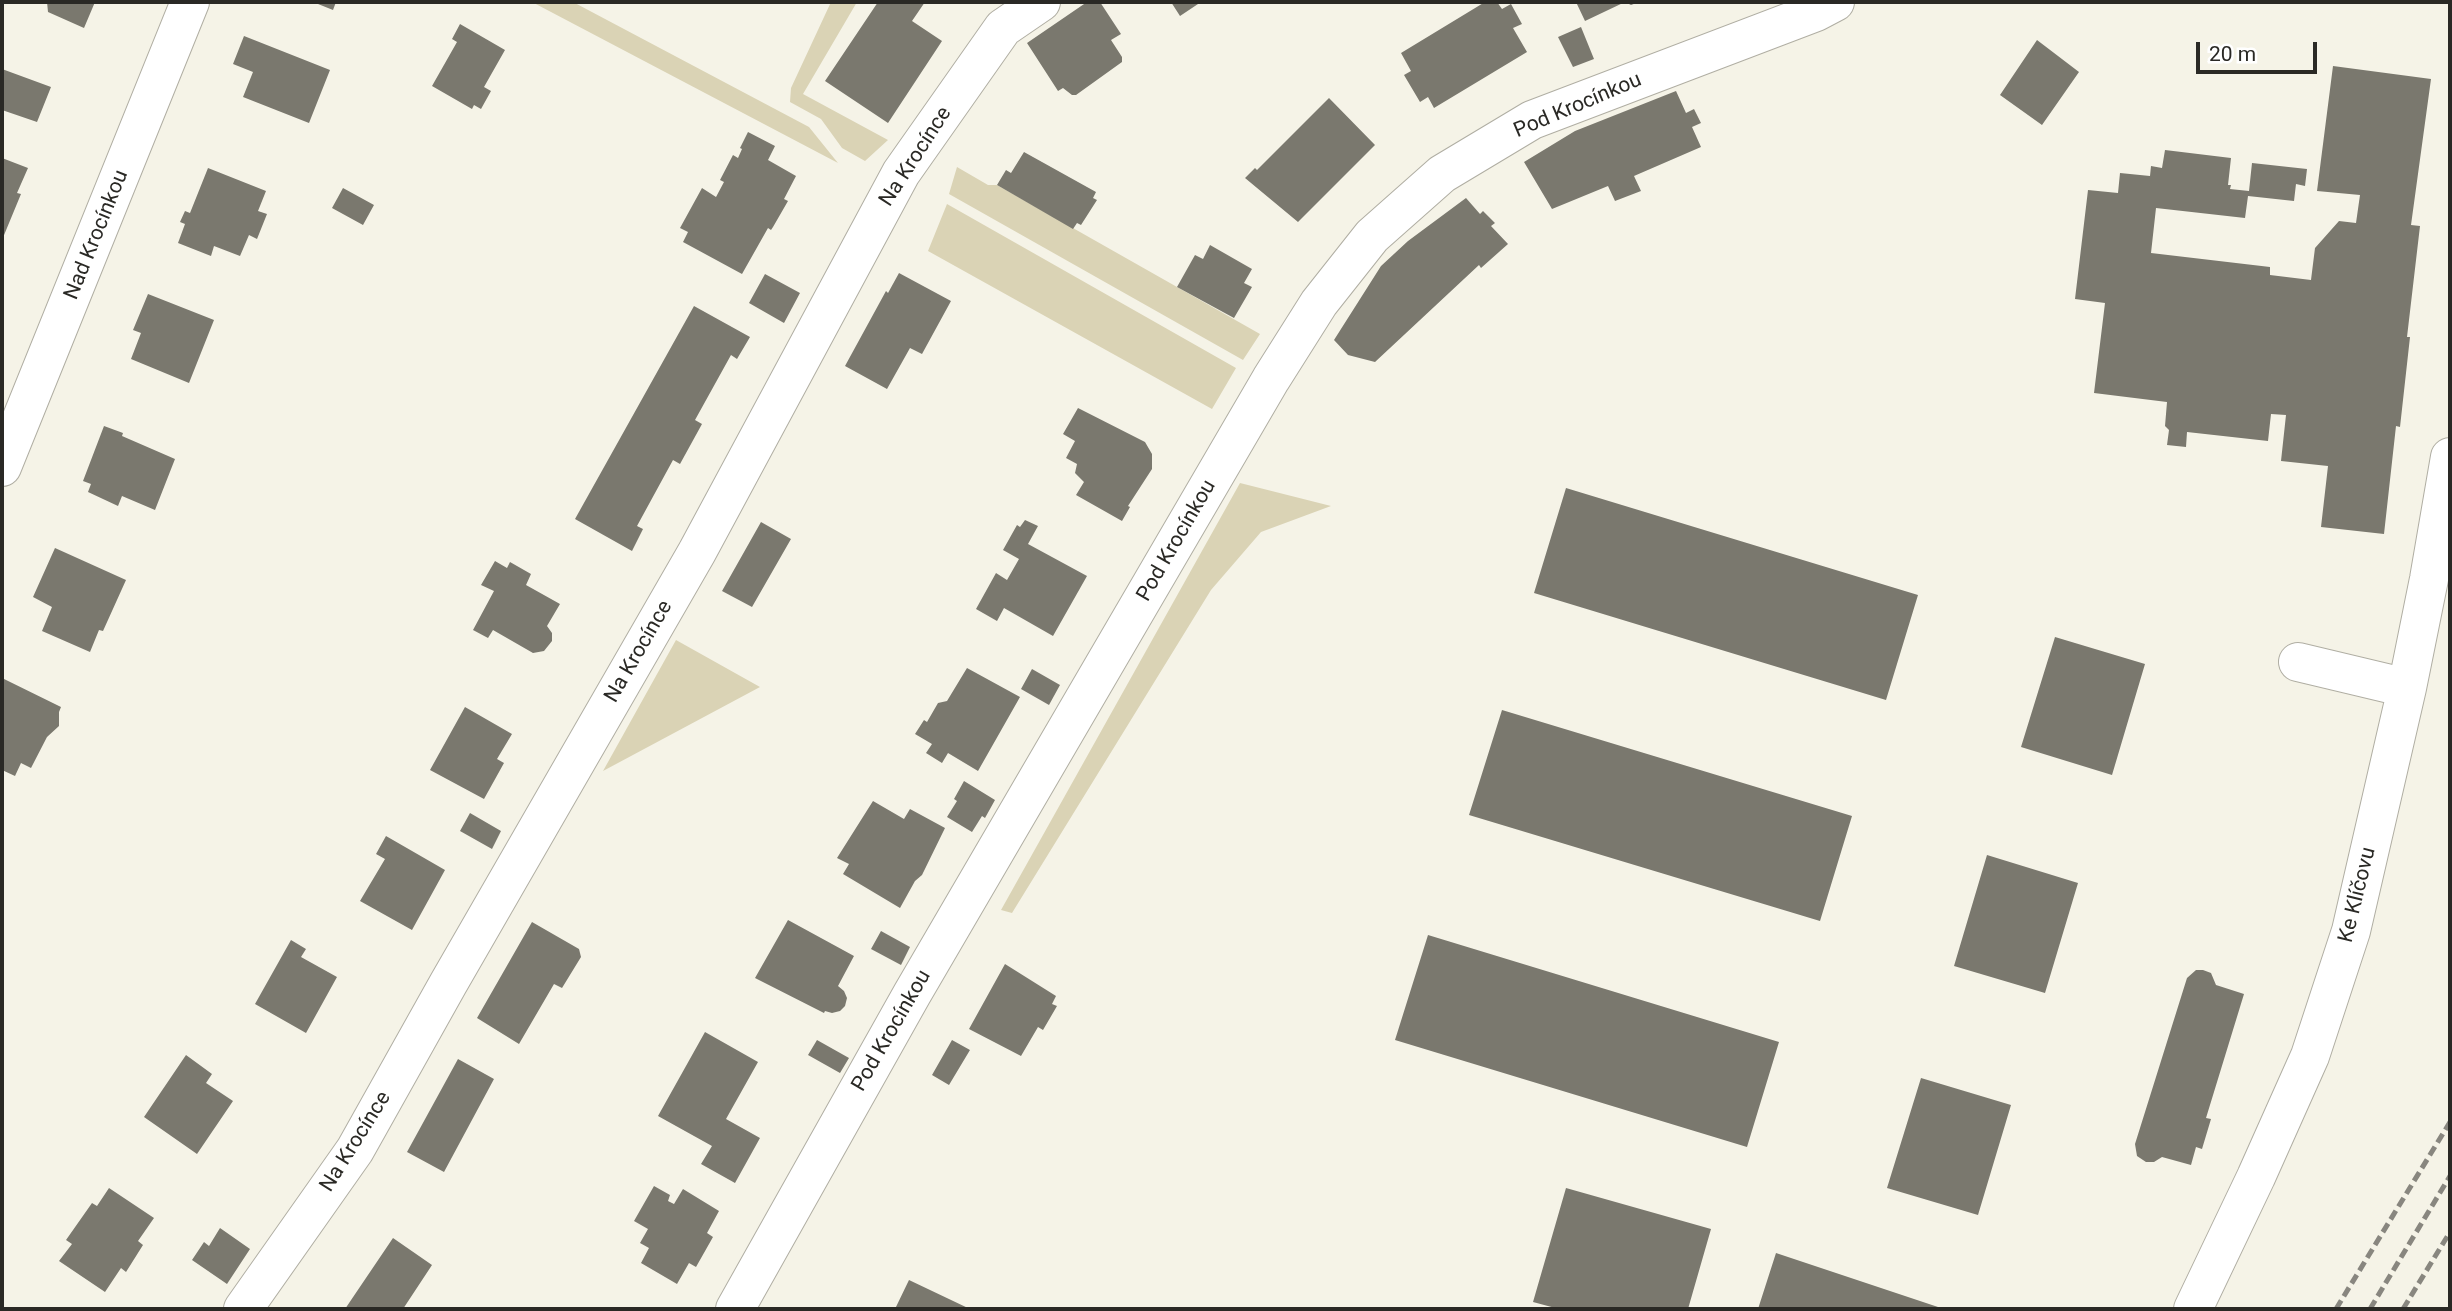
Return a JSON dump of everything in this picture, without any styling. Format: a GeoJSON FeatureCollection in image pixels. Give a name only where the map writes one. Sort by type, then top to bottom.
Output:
{"type":"FeatureCollection","features":[{"type":"Feature","properties":{"kind":"street","name":"Nad Krocínkou"},"geometry":{"type":"LineString","coordinates":[[2,467],[190,2]]}},
{"type":"Feature","properties":{"kind":"street","name":"Na Krocínce"},"geometry":{"type":"LineString","coordinates":[[243,1309],[355,1150],[454,972],[697,552],[901,173],[1003,28],[1041,2]]}},
{"type":"Feature","properties":{"kind":"street","name":"Pod Krocínkou"},"geometry":{"type":"LineString","coordinates":[[735,1309],[912,994],[1271,379],[1319,303],[1372,236],[1442,174],[1532,120],[1816,12],[1835,2]]}},
{"type":"Feature","properties":{"kind":"street","name":"Ke Klíčovu"},"geometry":{"type":"LineString","coordinates":[[2193,1309],[2310,1056],[2351,931],[2407,688],[2440,576],[2450,457]]}},
{"type":"Feature","properties":{"kind":"street"},"geometry":{"type":"LineString","coordinates":[[2298,662],[2407,688]]}},
{"type":"Feature","properties":{"kind":"shaded area"},"geometry":{"type":"Polygon","coordinates":[[[532,2],[573,2],[809,127],[838,163],[532,2]]]}},
{"type":"Feature","properties":{"kind":"shaded area"},"geometry":{"type":"Polygon","coordinates":[[[831,2],[857,2],[803,94],[888,140],[865,161],[842,148],[821,119],[790,102],[791,88],[831,2]]]}},
{"type":"Feature","properties":{"kind":"shaded area"},"geometry":{"type":"Polygon","coordinates":[[[957,167],[988,185],[997,185],[1260,334],[1243,360],[949,194],[957,167]]]}},
{"type":"Feature","properties":{"kind":"shaded area"},"geometry":{"type":"Polygon","coordinates":[[[947,204],[1236,368],[1212,409],[928,251],[947,204]]]}},
{"type":"Feature","properties":{"kind":"shaded area"},"geometry":{"type":"Polygon","coordinates":[[[1240,483],[1331,506],[1261,532],[1211,590],[1012,913],[1001,910],[1240,483]]]}},
{"type":"Feature","properties":{"kind":"shaded area"},"geometry":{"type":"Polygon","coordinates":[[[676,640],[760,687],[603,771],[676,640]]]}},
{"type":"Feature","properties":{"kind":"building"},"geometry":{"type":"Polygon","coordinates":[[[47,2],[95,2],[84,28],[48,12],[47,2]]]}},
{"type":"Feature","properties":{"kind":"building"},"geometry":{"type":"Polygon","coordinates":[[[313,2],[336,2],[333,10],[313,2]]]}},
{"type":"Feature","properties":{"kind":"building"},"geometry":{"type":"Polygon","coordinates":[[[878,2],[925,2],[912,21],[942,41],[888,123],[825,81],[878,2]]]}},
{"type":"Feature","properties":{"kind":"building"},"geometry":{"type":"Polygon","coordinates":[[[1087,2],[1100,2],[1121,34],[1111,40],[1122,57],[1122,62],[1076,95],[1072,95],[1063,88],[1058,91],[1027,43],[1087,2]]]}},
{"type":"Feature","properties":{"kind":"building"},"geometry":{"type":"Polygon","coordinates":[[[1171,2],[1201,2],[1180,16],[1171,2]]]}},
{"type":"Feature","properties":{"kind":"building"},"geometry":{"type":"Polygon","coordinates":[[[1485,2],[1497,2],[1502,9],[1511,4],[1522,24],[1513,28],[1527,52],[1434,108],[1428,97],[1420,102],[1404,75],[1411,71],[1401,53],[1485,2]]]}},
{"type":"Feature","properties":{"kind":"building"},"geometry":{"type":"Polygon","coordinates":[[[1576,2],[1625,2],[1585,21],[1576,2]]]}},
{"type":"Feature","properties":{"kind":"building"},"geometry":{"type":"Polygon","coordinates":[[[460,24],[505,50],[484,87],[491,91],[481,109],[474,105],[472,109],[432,86],[457,42],[452,39],[460,24]]]}},
{"type":"Feature","properties":{"kind":"building"},"geometry":{"type":"Polygon","coordinates":[[[1581,27],[1594,59],[1573,67],[1558,37],[1581,27]]]}},
{"type":"Feature","properties":{"kind":"building"},"geometry":{"type":"Polygon","coordinates":[[[244,36],[330,70],[309,123],[243,97],[253,72],[233,64],[244,36]]]}},
{"type":"Feature","properties":{"kind":"building"},"geometry":{"type":"Polygon","coordinates":[[[2037,40],[2079,72],[2042,125],[2000,95],[2037,40]]]}},
{"type":"Feature","properties":{"kind":"building"},"geometry":{"type":"Polygon","coordinates":[[[2333,66],[2431,79],[2411,225],[2420,226],[2407,337],[2410,337],[2400,427],[2396,426],[2384,534],[2321,527],[2328,466],[2281,461],[2286,415],[2271,414],[2268,441],[2187,432],[2186,447],[2167,445],[2167,402],[2094,393],[2105,303],[2075,299],[2088,190],[2118,193],[2120,173],[2150,176],[2151,166],[2162,168],[2165,150],[2231,158],[2228,185],[2231,185],[2230,189],[2249,191],[2252,163],[2307,169],[2305,186],[2296,184],[2294,201],[2248,196],[2245,218],[2156,208],[2151,253],[2270,267],[2270,275],[2311,280],[2315,248],[2339,221],[2356,223],[2360,195],[2317,191],[2333,66]]]}},
{"type":"Feature","properties":{"kind":"building"},"geometry":{"type":"Polygon","coordinates":[[[2,69],[51,87],[37,122],[2,110],[2,69]]]}},
{"type":"Feature","properties":{"kind":"building"},"geometry":{"type":"Polygon","coordinates":[[[1676,91],[1686,113],[1694,109],[1701,123],[1692,127],[1701,147],[1634,176],[1641,191],[1615,201],[1608,186],[1552,209],[1524,162],[1575,131],[1676,91]]]}},
{"type":"Feature","properties":{"kind":"building"},"geometry":{"type":"Polygon","coordinates":[[[1329,98],[1375,145],[1298,222],[1245,178],[1255,168],[1257,170],[1329,98]]]}},
{"type":"Feature","properties":{"kind":"building"},"geometry":{"type":"Polygon","coordinates":[[[748,132],[775,146],[768,160],[796,176],[784,199],[788,201],[771,230],[768,228],[742,274],[683,242],[688,232],[680,228],[702,188],[716,197],[724,182],[720,180],[733,155],[738,158],[748,132]]]}},
{"type":"Feature","properties":{"kind":"building"},"geometry":{"type":"Polygon","coordinates":[[[1024,152],[1096,192],[1093,198],[1097,200],[1081,225],[1077,223],[1073,229],[997,185],[1006,170],[1011,173],[1024,152]]]}},
{"type":"Feature","properties":{"kind":"building"},"geometry":{"type":"Polygon","coordinates":[[[2,158],[28,168],[17,193],[21,194],[2,240],[2,158]]]}},
{"type":"Feature","properties":{"kind":"building"},"geometry":{"type":"Polygon","coordinates":[[[208,168],[266,191],[258,211],[267,214],[257,239],[249,235],[240,256],[214,246],[211,256],[178,243],[185,224],[180,222],[185,211],[190,213],[208,168]]]}},
{"type":"Feature","properties":{"kind":"building"},"geometry":{"type":"Polygon","coordinates":[[[343,188],[374,205],[363,225],[332,208],[343,188]]]}},
{"type":"Feature","properties":{"kind":"building"},"geometry":{"type":"Polygon","coordinates":[[[1466,198],[1480,214],[1483,211],[1495,223],[1491,226],[1508,244],[1481,268],[1479,265],[1375,362],[1348,355],[1334,340],[1381,266],[1408,241],[1466,198]]]}},
{"type":"Feature","properties":{"kind":"building"},"geometry":{"type":"Polygon","coordinates":[[[1210,245],[1252,269],[1244,283],[1252,287],[1234,318],[1177,287],[1195,255],[1203,259],[1210,245]]]}},
{"type":"Feature","properties":{"kind":"building"},"geometry":{"type":"Polygon","coordinates":[[[899,273],[951,301],[922,354],[910,348],[887,389],[845,366],[886,291],[888,293],[899,273]]]}},
{"type":"Feature","properties":{"kind":"building"},"geometry":{"type":"Polygon","coordinates":[[[765,274],[800,293],[784,323],[749,303],[765,274]]]}},
{"type":"Feature","properties":{"kind":"building"},"geometry":{"type":"Polygon","coordinates":[[[148,294],[214,320],[189,383],[131,359],[141,333],[133,330],[148,294]]]}},
{"type":"Feature","properties":{"kind":"building"},"geometry":{"type":"Polygon","coordinates":[[[694,306],[750,337],[737,359],[731,355],[695,420],[702,424],[680,464],[673,460],[637,526],[643,529],[632,551],[575,519],[694,306]]]}},
{"type":"Feature","properties":{"kind":"building"},"geometry":{"type":"Polygon","coordinates":[[[1078,408],[1145,442],[1152,454],[1152,469],[1128,506],[1130,507],[1122,521],[1076,495],[1084,482],[1075,473],[1077,464],[1066,458],[1075,441],[1063,434],[1078,408]]]}},
{"type":"Feature","properties":{"kind":"building"},"geometry":{"type":"Polygon","coordinates":[[[104,426],[175,459],[155,510],[122,496],[118,506],[88,492],[91,484],[83,481],[104,426]]]}},
{"type":"Feature","properties":{"kind":"building"},"geometry":{"type":"Polygon","coordinates":[[[1566,488],[1918,595],[1886,700],[1534,593],[1566,488]]]}},
{"type":"Feature","properties":{"kind":"building"},"geometry":{"type":"Polygon","coordinates":[[[1025,520],[1038,526],[1028,544],[1087,576],[1053,636],[1004,608],[997,621],[976,609],[996,573],[1007,580],[1019,559],[1003,550],[1017,525],[1020,527],[1025,520]]]}},
{"type":"Feature","properties":{"kind":"building"},"geometry":{"type":"Polygon","coordinates":[[[761,522],[791,539],[752,607],[722,591],[761,522]]]}},
{"type":"Feature","properties":{"kind":"building"},"geometry":{"type":"Polygon","coordinates":[[[55,548],[126,580],[103,631],[99,630],[90,652],[42,631],[52,607],[33,597],[55,548]]]}},
{"type":"Feature","properties":{"kind":"building"},"geometry":{"type":"Polygon","coordinates":[[[495,561],[507,568],[510,562],[531,574],[526,585],[560,604],[547,626],[552,633],[552,641],[544,651],[533,653],[493,630],[488,638],[473,630],[494,591],[481,585],[495,561]]]}},
{"type":"Feature","properties":{"kind":"building"},"geometry":{"type":"Polygon","coordinates":[[[2055,637],[2145,664],[2112,775],[2021,747],[2055,637]]]}},
{"type":"Feature","properties":{"kind":"building"},"geometry":{"type":"Polygon","coordinates":[[[967,668],[1020,697],[978,771],[948,753],[942,763],[926,753],[932,744],[915,734],[924,720],[927,722],[938,703],[947,701],[967,668]]]}},
{"type":"Feature","properties":{"kind":"building"},"geometry":{"type":"Polygon","coordinates":[[[1032,669],[1060,685],[1049,705],[1021,689],[1032,669]]]}},
{"type":"Feature","properties":{"kind":"building"},"geometry":{"type":"Polygon","coordinates":[[[2,678],[61,707],[59,726],[47,737],[31,768],[21,763],[15,776],[2,770],[2,678]]]}},
{"type":"Feature","properties":{"kind":"building"},"geometry":{"type":"Polygon","coordinates":[[[465,707],[512,734],[497,759],[504,763],[484,799],[430,770],[465,707]]]}},
{"type":"Feature","properties":{"kind":"building"},"geometry":{"type":"Polygon","coordinates":[[[1502,710],[1852,816],[1820,921],[1469,815],[1502,710]]]}},
{"type":"Feature","properties":{"kind":"building"},"geometry":{"type":"Polygon","coordinates":[[[964,781],[995,800],[985,818],[982,816],[972,832],[947,817],[957,801],[954,799],[964,781]]]}},
{"type":"Feature","properties":{"kind":"building"},"geometry":{"type":"Polygon","coordinates":[[[873,801],[904,819],[910,809],[945,828],[922,875],[915,881],[900,908],[843,874],[849,864],[837,858],[873,801]]]}},
{"type":"Feature","properties":{"kind":"building"},"geometry":{"type":"Polygon","coordinates":[[[470,813],[501,831],[492,849],[460,831],[470,813]]]}},
{"type":"Feature","properties":{"kind":"building"},"geometry":{"type":"Polygon","coordinates":[[[386,836],[445,870],[412,930],[360,901],[385,859],[376,854],[386,836]]]}},
{"type":"Feature","properties":{"kind":"building"},"geometry":{"type":"Polygon","coordinates":[[[1987,855],[2078,883],[2045,993],[1954,966],[1987,855]]]}},
{"type":"Feature","properties":{"kind":"building"},"geometry":{"type":"Polygon","coordinates":[[[788,920],[854,956],[838,986],[847,998],[840,1011],[824,1013],[755,978],[788,920]]]}},
{"type":"Feature","properties":{"kind":"building"},"geometry":{"type":"Polygon","coordinates":[[[532,922],[579,949],[581,957],[562,988],[554,984],[519,1044],[477,1018],[532,922]]]}},
{"type":"Feature","properties":{"kind":"building"},"geometry":{"type":"Polygon","coordinates":[[[881,931],[910,947],[901,965],[871,949],[881,931]]]}},
{"type":"Feature","properties":{"kind":"building"},"geometry":{"type":"Polygon","coordinates":[[[1428,935],[1779,1042],[1747,1147],[1395,1040],[1428,935]]]}},
{"type":"Feature","properties":{"kind":"building"},"geometry":{"type":"Polygon","coordinates":[[[291,940],[306,949],[301,957],[337,977],[306,1033],[255,1004],[291,940]]]}},
{"type":"Feature","properties":{"kind":"building"},"geometry":{"type":"Polygon","coordinates":[[[1005,964],[1056,996],[1052,1004],[1057,1006],[1043,1030],[1038,1027],[1021,1056],[969,1029],[1005,964]]]}},
{"type":"Feature","properties":{"kind":"building"},"geometry":{"type":"Polygon","coordinates":[[[2196,970],[2211,973],[2216,985],[2244,994],[2206,1118],[2211,1119],[2202,1149],[2196,1147],[2191,1165],[2162,1157],[2154,1162],[2146,1162],[2137,1156],[2135,1144],[2187,978],[2196,970]]]}},
{"type":"Feature","properties":{"kind":"building"},"geometry":{"type":"Polygon","coordinates":[[[705,1032],[758,1062],[726,1119],[760,1138],[735,1183],[701,1164],[712,1146],[658,1116],[705,1032]]]}},
{"type":"Feature","properties":{"kind":"building"},"geometry":{"type":"Polygon","coordinates":[[[817,1040],[849,1058],[840,1073],[808,1055],[817,1040]]]}},
{"type":"Feature","properties":{"kind":"building"},"geometry":{"type":"Polygon","coordinates":[[[952,1040],[970,1050],[949,1085],[932,1075],[952,1040]]]}},
{"type":"Feature","properties":{"kind":"building"},"geometry":{"type":"Polygon","coordinates":[[[186,1055],[212,1074],[206,1083],[233,1101],[197,1154],[144,1117],[186,1055]]]}},
{"type":"Feature","properties":{"kind":"building"},"geometry":{"type":"Polygon","coordinates":[[[458,1059],[494,1079],[444,1172],[407,1152],[458,1059]]]}},
{"type":"Feature","properties":{"kind":"building"},"geometry":{"type":"Polygon","coordinates":[[[1921,1078],[2011,1105],[1978,1215],[1887,1188],[1921,1078]]]}},
{"type":"Feature","properties":{"kind":"building"},"geometry":{"type":"Polygon","coordinates":[[[654,1186],[670,1195],[668,1201],[674,1204],[683,1189],[719,1211],[707,1233],[713,1237],[696,1267],[689,1263],[677,1284],[641,1263],[649,1248],[640,1243],[648,1229],[634,1221],[654,1186]]]}},
{"type":"Feature","properties":{"kind":"building"},"geometry":{"type":"Polygon","coordinates":[[[109,1188],[154,1218],[138,1241],[143,1245],[126,1272],[121,1268],[105,1292],[59,1261],[72,1244],[66,1240],[92,1203],[97,1206],[109,1188]]]}},
{"type":"Feature","properties":{"kind":"building"},"geometry":{"type":"Polygon","coordinates":[[[1566,1188],[1711,1229],[1688,1309],[1559,1309],[1533,1302],[1566,1188]]]}},
{"type":"Feature","properties":{"kind":"building"},"geometry":{"type":"Polygon","coordinates":[[[220,1228],[250,1249],[227,1284],[192,1260],[204,1242],[209,1246],[220,1228]]]}},
{"type":"Feature","properties":{"kind":"building"},"geometry":{"type":"Polygon","coordinates":[[[393,1238],[432,1265],[403,1309],[345,1309],[393,1238]]]}},
{"type":"Feature","properties":{"kind":"building"},"geometry":{"type":"Polygon","coordinates":[[[1776,1253],[1944,1309],[1758,1309],[1776,1253]]]}},
{"type":"Feature","properties":{"kind":"building"},"geometry":{"type":"Polygon","coordinates":[[[909,1280],[970,1309],[895,1309],[909,1280]]]}},
{"type":"Feature","properties":{"kind":"railway"},"geometry":{"type":"LineString","coordinates":[[2336,1309],[2450,1122]]}},
{"type":"Feature","properties":{"kind":"railway"},"geometry":{"type":"LineString","coordinates":[[2370,1309],[2450,1176]]}},
{"type":"Feature","properties":{"kind":"railway"},"geometry":{"type":"LineString","coordinates":[[2403,1309],[2450,1232]]}}]}
